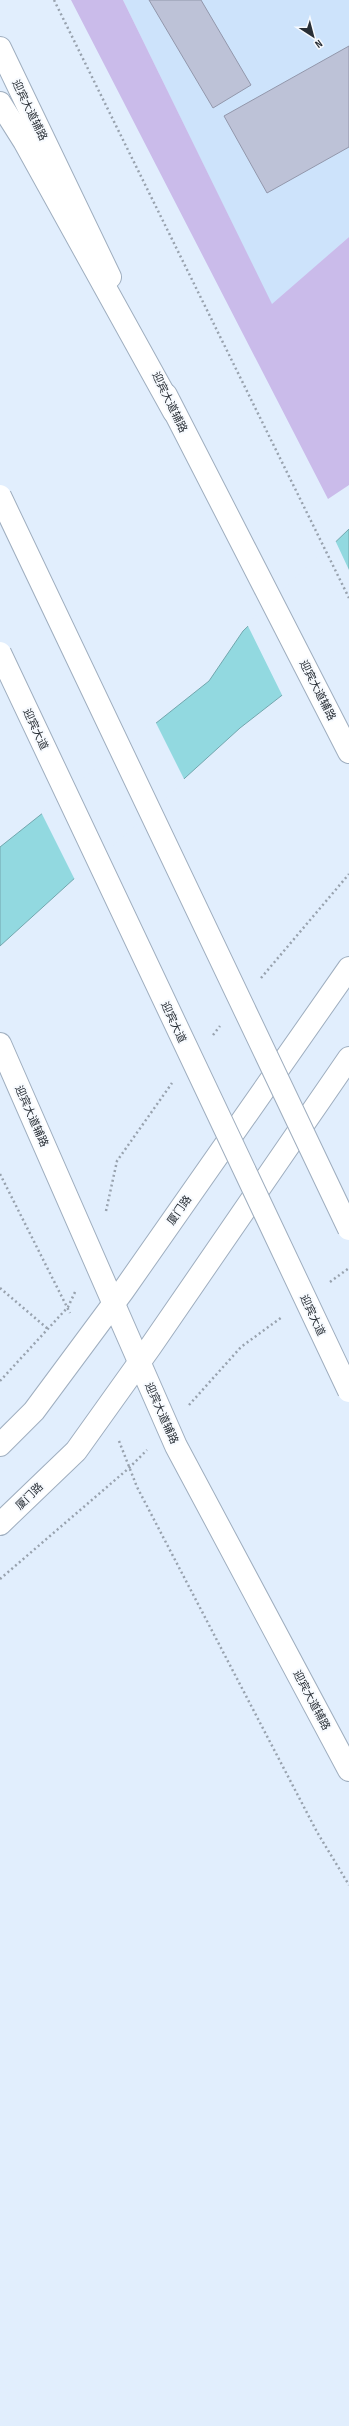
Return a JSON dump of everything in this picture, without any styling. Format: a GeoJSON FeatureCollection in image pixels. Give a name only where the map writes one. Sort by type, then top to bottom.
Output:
{"type":"FeatureCollection","features":[{"type":"Feature","properties":{"kind":"main road","name":"迎宾大道辅路"},"geometry":{"type":"LineString","coordinates":[[0,48],[174,412],[346,745]]}},
{"type":"Feature","properties":{"kind":"main road"},"geometry":{"type":"LineString","coordinates":[[0,103],[24,141],[174,412]]}},
{"type":"Feature","properties":{"kind":"main road"},"geometry":{"type":"LineString","coordinates":[[0,496],[349,1228]]}},
{"type":"Feature","properties":{"kind":"main road","name":"迎宾大道"},"geometry":{"type":"LineString","coordinates":[[0,653],[349,1391]]}},
{"type":"Feature","properties":{"kind":"main road","name":"厦门路"},"geometry":{"type":"LineString","coordinates":[[0,1445],[34,1411],[114,1303],[349,968]]}},
{"type":"Feature","properties":{"kind":"main road","name":"迎宾大道辅路"},"geometry":{"type":"LineString","coordinates":[[3,1050],[176,1446],[349,1770]]}},
{"type":"Feature","properties":{"kind":"main road","name":"厦门路"},"geometry":{"type":"LineString","coordinates":[[0,1524],[76,1450],[140,1362],[349,1058]]}},
{"type":"Feature","properties":{"kind":"path"},"geometry":{"type":"LineString","coordinates":[[54,0],[297,489],[349,598]]}},
{"type":"Feature","properties":{"kind":"path"},"geometry":{"type":"LineString","coordinates":[[0,1174],[68,1307],[82,1346]]}},
{"type":"Feature","properties":{"kind":"path"},"geometry":{"type":"LineString","coordinates":[[0,1288],[48,1329]]}},
{"type":"Feature","properties":{"kind":"path"},"geometry":{"type":"LineString","coordinates":[[0,1382],[68,1307]]}},
{"type":"Feature","properties":{"kind":"path"},"geometry":{"type":"LineString","coordinates":[[106,1408],[137,1487],[317,1832],[349,1885]]}},
{"type":"Feature","properties":{"kind":"shaded area"},"geometry":{"type":"Polygon","coordinates":[[[71,0],[123,0],[272,304],[349,237],[349,485],[328,499],[71,0]]]}},
{"type":"Feature","properties":{"kind":"shaded area"},"geometry":{"type":"Polygon","coordinates":[[[123,0],[349,0],[349,237],[272,305],[123,0]]]}},
{"type":"Feature","properties":{"kind":"shaded area"},"geometry":{"type":"Polygon","coordinates":[[[349,529],[349,643],[240,728],[0,946],[0,847],[209,681],[243,631],[349,529]]]}},
{"type":"Feature","properties":{"kind":"pier"},"geometry":{"type":"Polygon","coordinates":[[[335,540],[349,570],[349,645],[283,697],[247,624],[335,540]]]}},
{"type":"Feature","properties":{"kind":"pier"},"geometry":{"type":"Polygon","coordinates":[[[155,721],[185,781],[75,880],[41,812],[155,721]]]}},
{"type":"Feature","properties":{"kind":"building"},"geometry":{"type":"Polygon","coordinates":[[[149,0],[201,0],[251,85],[213,108],[149,0]]]}},
{"type":"Feature","properties":{"kind":"building"},"geometry":{"type":"Polygon","coordinates":[[[349,46],[349,147],[267,193],[224,116],[349,46]]]}}]}
